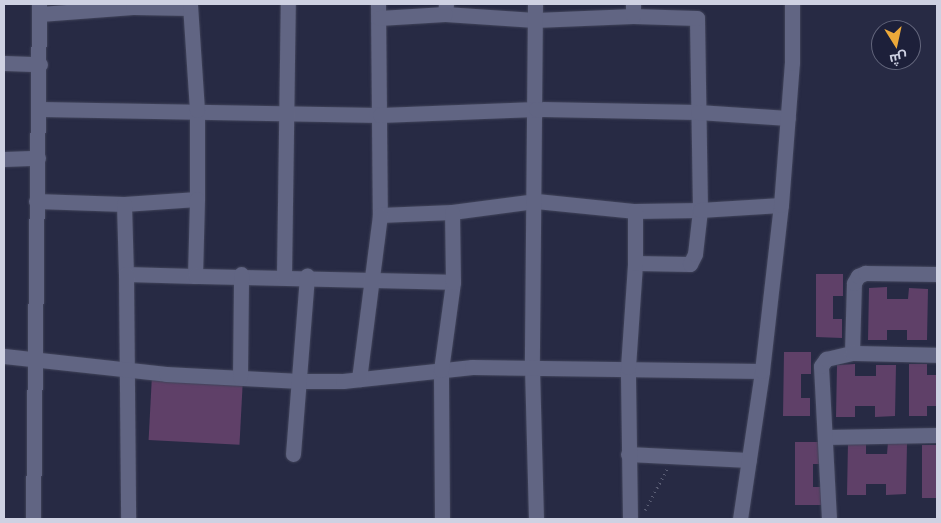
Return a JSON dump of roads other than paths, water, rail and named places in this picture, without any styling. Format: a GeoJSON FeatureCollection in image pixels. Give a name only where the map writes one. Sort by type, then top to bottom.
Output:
{"type":"FeatureCollection","features":[{"type":"Feature","properties":{"kind":"street"},"geometry":{"type":"LineString","coordinates":[[284,276],[288,4]]}},
{"type":"Feature","properties":{"kind":"street"},"geometry":{"type":"LineString","coordinates":[[535,4],[536,201],[532,367],[536,519]]}},
{"type":"Feature","properties":{"kind":"street"},"geometry":{"type":"LineString","coordinates":[[740,519],[762,371],[781,205],[788,118],[792,4]]}},
{"type":"Feature","properties":{"kind":"street"},"geometry":{"type":"LineString","coordinates":[[33,519],[40,9],[190,6],[197,110],[195,276]]}},
{"type":"Feature","properties":{"kind":"street"},"geometry":{"type":"LineString","coordinates":[[360,379],[370,279],[380,215],[379,11],[445,9],[535,20],[633,10],[697,11],[700,210],[695,254],[690,264],[636,263]]}},
{"type":"Feature","properties":{"kind":"street"},"geometry":{"type":"LineString","coordinates":[[4,63],[40,64]]}},
{"type":"Feature","properties":{"kind":"street"},"geometry":{"type":"LineString","coordinates":[[40,109],[197,110],[286,114],[380,115],[536,109],[698,112],[788,118]]}},
{"type":"Feature","properties":{"kind":"street"},"geometry":{"type":"LineString","coordinates":[[4,159],[38,158]]}},
{"type":"Feature","properties":{"kind":"street"},"geometry":{"type":"LineString","coordinates":[[36,200],[124,204],[197,199]]}},
{"type":"Feature","properties":{"kind":"street"},"geometry":{"type":"LineString","coordinates":[[380,215],[452,212],[536,201],[635,211],[700,210],[781,205]]}},
{"type":"Feature","properties":{"kind":"street"},"geometry":{"type":"LineString","coordinates":[[124,204],[128,519]]}},
{"type":"Feature","properties":{"kind":"street"},"geometry":{"type":"LineString","coordinates":[[635,211],[636,263],[628,367],[628,454],[635,516]]}},
{"type":"Feature","properties":{"kind":"street"},"geometry":{"type":"LineString","coordinates":[[442,519],[441,370],[453,282],[452,212]]}},
{"type":"Feature","properties":{"kind":"street"},"geometry":{"type":"LineString","coordinates":[[852,353],[854,283],[858,276],[865,273],[937,274]]}},
{"type":"Feature","properties":{"kind":"street"},"geometry":{"type":"LineString","coordinates":[[126,274],[195,276],[241,274],[453,282]]}},
{"type":"Feature","properties":{"kind":"street"},"geometry":{"type":"LineString","coordinates":[[240,377],[241,274]]}},
{"type":"Feature","properties":{"kind":"street"},"geometry":{"type":"LineString","coordinates":[[293,454],[307,276]]}},
{"type":"Feature","properties":{"kind":"street"},"geometry":{"type":"LineString","coordinates":[[829,519],[821,366],[826,359],[852,353],[937,354]]}},
{"type":"Feature","properties":{"kind":"street"},"geometry":{"type":"LineString","coordinates":[[4,356],[127,368],[300,381],[360,379],[441,370],[532,367],[628,367],[762,371]]}},
{"type":"Feature","properties":{"kind":"street"},"geometry":{"type":"LineString","coordinates":[[825,437],[937,435]]}},
{"type":"Feature","properties":{"kind":"street"},"geometry":{"type":"LineString","coordinates":[[628,454],[749,460]]}}]}
